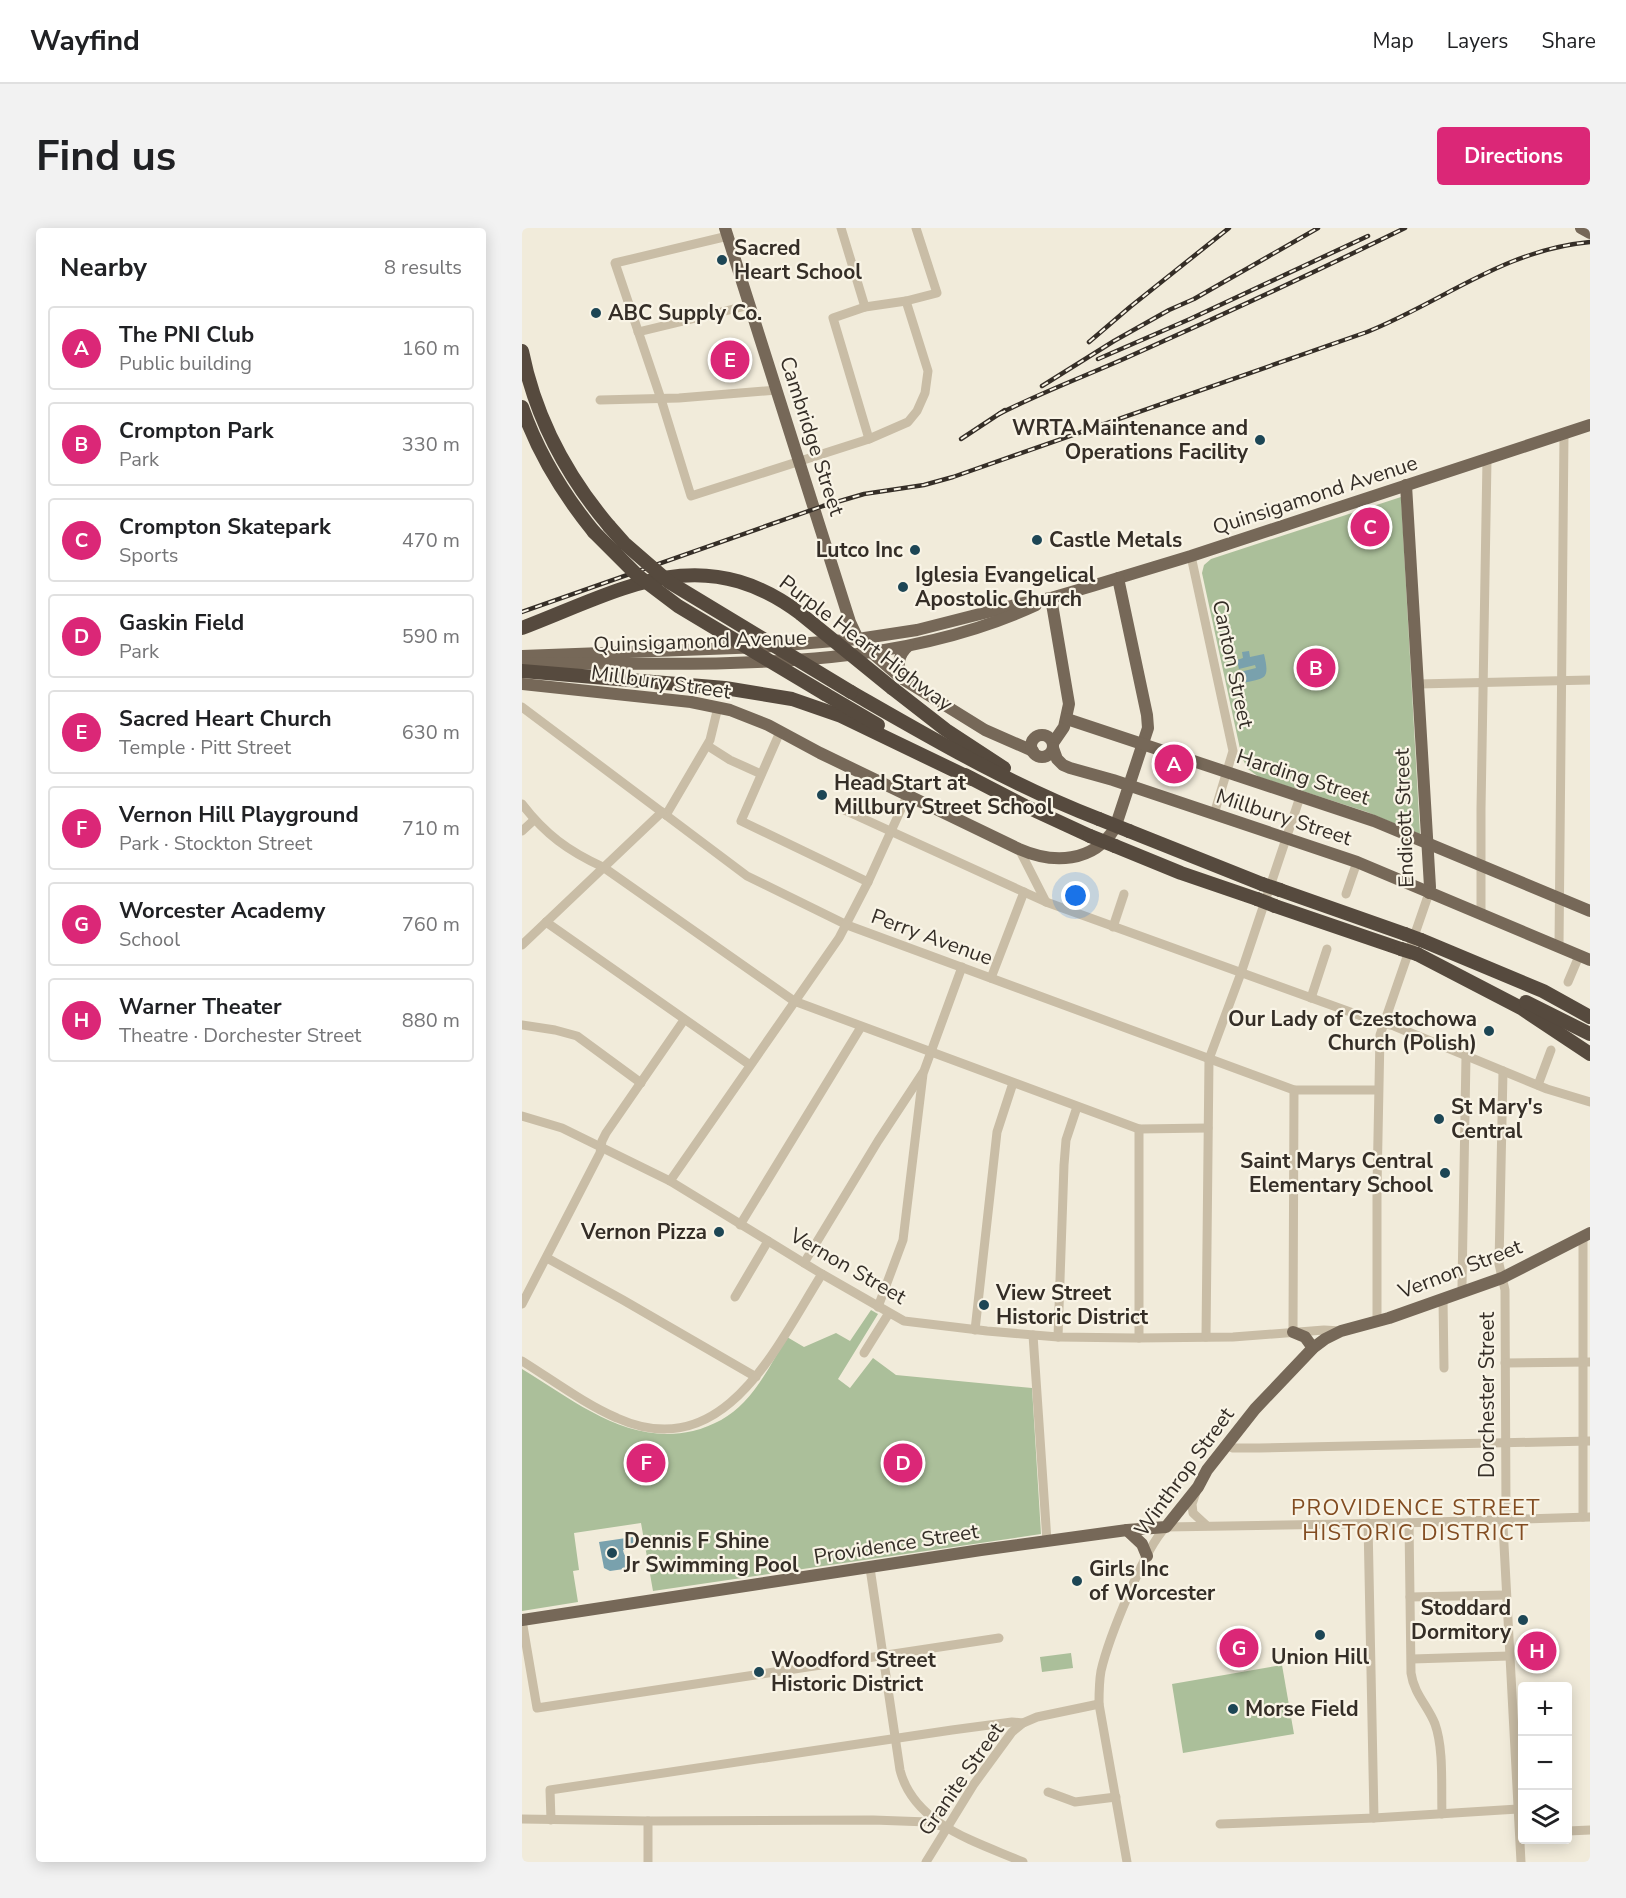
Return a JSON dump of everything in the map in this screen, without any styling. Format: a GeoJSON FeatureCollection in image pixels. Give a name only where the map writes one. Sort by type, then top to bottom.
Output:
{"type":"FeatureCollection","features":[{"type":"Feature","properties":{"kind":"highway"},"geometry":{"type":"LineString","coordinates":[[522,351],[536,400],[558,452],[587,498],[609,526],[639,557],[682,591],[851,692],[998,775],[1058,803],[1262,884],[1421,940],[1590,1010]]}},
{"type":"Feature","properties":{"kind":"highway"},"geometry":{"type":"LineString","coordinates":[[522,407],[540,450],[557,481],[594,532],[637,575],[678,606],[972,778]]}},
{"type":"Feature","properties":{"kind":"highway","name":"Purple Heart Highway"},"geometry":{"type":"LineString","coordinates":[[522,628],[631,586],[679,575],[704,574],[738,580],[766,591],[801,614],[896,683],[946,730],[994,763],[1099,819]]}},
{"type":"Feature","properties":{"kind":"highway"},"geometry":{"type":"LineString","coordinates":[[522,671],[725,688],[792,699],[818,707],[972,778],[1090,836],[1181,873],[1417,954],[1498,988],[1590,1034]]}},
{"type":"Feature","properties":{"kind":"highway"},"geometry":{"type":"LineString","coordinates":[[1417,954],[1521,1008],[1590,1054]]}},
{"type":"Feature","properties":{"kind":"highway"},"geometry":{"type":"LineString","coordinates":[[1543,992],[1590,1017]]}},
{"type":"Feature","properties":{"kind":"main road"},"geometry":{"type":"LineString","coordinates":[[1581,228],[1590,233]]}},
{"type":"Feature","properties":{"kind":"main road","name":"Cambridge Street"},"geometry":{"type":"LineString","coordinates":[[727,232],[850,622],[858,639],[896,683],[1007,740],[1043,743]]}},
{"type":"Feature","properties":{"kind":"main road","name":"Quinsigamond Avenue"},"geometry":{"type":"LineString","coordinates":[[522,656],[696,651],[858,639],[917,630],[1051,598],[1191,556],[1590,426]]}},
{"type":"Feature","properties":{"kind":"main road","name":"Endicott Street"},"geometry":{"type":"LineString","coordinates":[[1406,485],[1428,843],[1430,887],[1428,892]]}},
{"type":"Feature","properties":{"kind":"main road"},"geometry":{"type":"LineString","coordinates":[[1051,598],[1068,694],[1066,720],[1043,743],[1063,765],[1130,786],[1148,728],[1118,578]]}},
{"type":"Feature","properties":{"kind":"main road","name":"Quinsigamond Avenue"},"geometry":{"type":"LineString","coordinates":[[522,664],[764,661],[870,652],[908,646],[997,621],[1051,598]]}},
{"type":"Feature","properties":{"kind":"main road"},"geometry":{"type":"LineString","coordinates":[[896,683],[898,663],[902,652],[908,646]]}},
{"type":"Feature","properties":{"kind":"main road","name":"Millbury Street"},"geometry":{"type":"LineString","coordinates":[[522,684],[679,700],[718,707],[755,719],[907,796],[1040,857],[1062,859],[1081,855],[1106,840],[1115,828],[1130,786],[1357,862],[1585,958]]}},
{"type":"Feature","properties":{"kind":"main road","name":"Harding Street"},"geometry":{"type":"LineString","coordinates":[[1066,720],[1374,821],[1590,911]]}},
{"type":"Feature","properties":{"kind":"main road","name":"Vernon Street"},"geometry":{"type":"LineString","coordinates":[[1341,1331],[1502,1278],[1586,1235]]}},
{"type":"Feature","properties":{"kind":"main road","name":"Winthrop Street"},"geometry":{"type":"LineString","coordinates":[[1166,1527],[1255,1409],[1313,1348],[1341,1331]]}},
{"type":"Feature","properties":{"kind":"main road"},"geometry":{"type":"LineString","coordinates":[[1293,1332],[1305,1337],[1313,1348]]}},
{"type":"Feature","properties":{"kind":"main road","name":"Providence Street"},"geometry":{"type":"LineString","coordinates":[[522,1620],[1047,1541],[1166,1527]]}},
{"type":"Feature","properties":{"kind":"main road"},"geometry":{"type":"LineString","coordinates":[[1127,1530],[1142,1544],[1147,1556]]}},
{"type":"Feature","properties":{"kind":"street"},"geometry":{"type":"LineString","coordinates":[[841,228],[865,308]]}},
{"type":"Feature","properties":{"kind":"street"},"geometry":{"type":"LineString","coordinates":[[869,439],[833,318],[865,308],[937,293],[916,228]]}},
{"type":"Feature","properties":{"kind":"street"},"geometry":{"type":"LineString","coordinates":[[727,232],[615,262],[691,496],[869,439],[908,422],[917,411],[925,393],[928,371],[906,301]]}},
{"type":"Feature","properties":{"kind":"street"},"geometry":{"type":"LineString","coordinates":[[638,332],[750,305]]}},
{"type":"Feature","properties":{"kind":"street"},"geometry":{"type":"LineString","coordinates":[[600,400],[661,399],[777,390]]}},
{"type":"Feature","properties":{"kind":"street"},"geometry":{"type":"LineString","coordinates":[[1559,946],[1564,434]]}},
{"type":"Feature","properties":{"kind":"street"},"geometry":{"type":"LineString","coordinates":[[1481,913],[1486,459]]}},
{"type":"Feature","properties":{"kind":"street","name":"Canton Street"},"geometry":{"type":"LineString","coordinates":[[1191,556],[1233,751],[1214,814]]}},
{"type":"Feature","properties":{"kind":"street"},"geometry":{"type":"LineString","coordinates":[[1418,684],[1590,680]]}},
{"type":"Feature","properties":{"kind":"street","name":"Perry Avenue"},"geometry":{"type":"LineString","coordinates":[[522,707],[747,876],[847,925],[1294,1090],[1378,1090]]}},
{"type":"Feature","properties":{"kind":"street"},"geometry":{"type":"LineString","coordinates":[[522,945],[603,867],[664,813],[708,746],[718,707]]}},
{"type":"Feature","properties":{"kind":"street"},"geometry":{"type":"LineString","coordinates":[[780,732],[741,821],[868,882]]}},
{"type":"Feature","properties":{"kind":"street"},"geometry":{"type":"LineString","coordinates":[[708,746],[730,760],[761,774]]}},
{"type":"Feature","properties":{"kind":"street"},"geometry":{"type":"LineString","coordinates":[[670,1181],[847,925],[907,796]]}},
{"type":"Feature","properties":{"kind":"street"},"geometry":{"type":"LineString","coordinates":[[1206,1337],[1209,1059],[1241,973],[1300,797]]}},
{"type":"Feature","properties":{"kind":"street"},"geometry":{"type":"LineString","coordinates":[[522,804],[534,820],[551,836],[577,855],[603,867],[794,1001],[1139,1129],[1208,1128]]}},
{"type":"Feature","properties":{"kind":"street"},"geometry":{"type":"LineString","coordinates":[[842,809],[1046,902],[1383,1024],[1394,1026],[1538,1085],[1590,1102]]}},
{"type":"Feature","properties":{"kind":"street"},"geometry":{"type":"LineString","coordinates":[[522,831],[534,820]]}},
{"type":"Feature","properties":{"kind":"street"},"geometry":{"type":"LineString","coordinates":[[1019,849],[1046,902]]}},
{"type":"Feature","properties":{"kind":"street"},"geometry":{"type":"LineString","coordinates":[[1346,894],[1357,862]]}},
{"type":"Feature","properties":{"kind":"street"},"geometry":{"type":"LineString","coordinates":[[991,978],[1024,892]]}},
{"type":"Feature","properties":{"kind":"street","name":"Endicott Street"},"geometry":{"type":"LineString","coordinates":[[1377,1321],[1379,1041],[1428,892]]}},
{"type":"Feature","properties":{"kind":"street"},"geometry":{"type":"LineString","coordinates":[[1113,927],[1124,894]]}},
{"type":"Feature","properties":{"kind":"street"},"geometry":{"type":"LineString","coordinates":[[546,922],[750,1065]]}},
{"type":"Feature","properties":{"kind":"street"},"geometry":{"type":"LineString","coordinates":[[1311,998],[1327,949]]}},
{"type":"Feature","properties":{"kind":"street"},"geometry":{"type":"LineString","coordinates":[[1568,982],[1585,958]]}},
{"type":"Feature","properties":{"kind":"street"},"geometry":{"type":"LineString","coordinates":[[804,1263],[890,1122],[924,1071],[962,967]]}},
{"type":"Feature","properties":{"kind":"street"},"geometry":{"type":"LineString","coordinates":[[522,1304],[600,1153],[606,1133],[684,1020]]}},
{"type":"Feature","properties":{"kind":"street"},"geometry":{"type":"LineString","coordinates":[[522,1025],[577,1036],[641,1083]]}},
{"type":"Feature","properties":{"kind":"street"},"geometry":{"type":"LineString","coordinates":[[740,1225],[861,1027]]}},
{"type":"Feature","properties":{"kind":"street"},"geometry":{"type":"LineString","coordinates":[[1538,1085],[1551,1050]]}},
{"type":"Feature","properties":{"kind":"street"},"geometry":{"type":"LineString","coordinates":[[1464,1291],[1462,1286],[1466,1056]]}},
{"type":"Feature","properties":{"kind":"street"},"geometry":{"type":"LineString","coordinates":[[878,1306],[903,1240],[924,1071]]}},
{"type":"Feature","properties":{"kind":"street","name":"Dorchester Street"},"geometry":{"type":"LineString","coordinates":[[1503,1071],[1499,1264],[1505,1290],[1506,1513],[1503,1526],[1518,1809]]}},
{"type":"Feature","properties":{"kind":"street"},"geometry":{"type":"LineString","coordinates":[[975,1330],[997,1132],[1013,1083]]}},
{"type":"Feature","properties":{"kind":"street"},"geometry":{"type":"LineString","coordinates":[[1293,1332],[1294,1090]]}},
{"type":"Feature","properties":{"kind":"street"},"geometry":{"type":"LineString","coordinates":[[1058,1336],[1066,1140],[1077,1107]]}},
{"type":"Feature","properties":{"kind":"street","name":"Vernon Street"},"geometry":{"type":"LineString","coordinates":[[522,1116],[562,1128],[670,1181],[740,1225],[904,1321],[1033,1335],[1139,1338],[1341,1331]]}},
{"type":"Feature","properties":{"kind":"street"},"geometry":{"type":"LineString","coordinates":[[1139,1129],[1139,1338]]}},
{"type":"Feature","properties":{"kind":"street"},"geometry":{"type":"LineString","coordinates":[[1586,1235],[1586,1517]]}},
{"type":"Feature","properties":{"kind":"street"},"geometry":{"type":"LineString","coordinates":[[735,1297],[768,1241]]}},
{"type":"Feature","properties":{"kind":"street"},"geometry":{"type":"LineString","coordinates":[[547,1258],[756,1377]]}},
{"type":"Feature","properties":{"kind":"street"},"geometry":{"type":"LineString","coordinates":[[522,1361],[616,1418],[655,1428],[687,1426],[707,1419],[734,1401],[756,1377],[822,1274]]}},
{"type":"Feature","properties":{"kind":"street"},"geometry":{"type":"LineString","coordinates":[[1443,1299],[1444,1368]]}},
{"type":"Feature","properties":{"kind":"street"},"geometry":{"type":"LineString","coordinates":[[864,1353],[889,1313]]}},
{"type":"Feature","properties":{"kind":"street"},"geometry":{"type":"LineString","coordinates":[[1033,1335],[1047,1541]]}},
{"type":"Feature","properties":{"kind":"street"},"geometry":{"type":"LineString","coordinates":[[1505,1363],[1587,1362]]}},
{"type":"Feature","properties":{"kind":"street"},"geometry":{"type":"LineString","coordinates":[[1226,1445],[1233,1448],[1259,1448],[1586,1441]]}},
{"type":"Feature","properties":{"kind":"street"},"geometry":{"type":"LineString","coordinates":[[1198,1487],[1192,1510],[1196,1518],[1206,1525]]}},
{"type":"Feature","properties":{"kind":"street","name":"Providence Street"},"geometry":{"type":"LineString","coordinates":[[1166,1527],[1586,1517]]}},
{"type":"Feature","properties":{"kind":"street"},"geometry":{"type":"LineString","coordinates":[[1368,1523],[1374,1818]]}},
{"type":"Feature","properties":{"kind":"street"},"geometry":{"type":"LineString","coordinates":[[1408,1523],[1412,1682],[1417,1695],[1435,1723],[1438,1737],[1442,1814]]}},
{"type":"Feature","properties":{"kind":"street","name":"Winthrop Street"},"geometry":{"type":"LineString","coordinates":[[1127,1862],[1099,1704],[1101,1673],[1107,1651],[1147,1556],[1159,1534],[1166,1527]]}},
{"type":"Feature","properties":{"kind":"street"},"geometry":{"type":"LineString","coordinates":[[870,1569],[900,1770],[908,1791],[924,1810],[947,1828]]}},
{"type":"Feature","properties":{"kind":"street"},"geometry":{"type":"LineString","coordinates":[[1410,1597],[1505,1595]]}},
{"type":"Feature","properties":{"kind":"street"},"geometry":{"type":"LineString","coordinates":[[522,1620],[537,1708],[999,1638]]}},
{"type":"Feature","properties":{"kind":"street"},"geometry":{"type":"LineString","coordinates":[[1412,1659],[1509,1656]]}},
{"type":"Feature","properties":{"kind":"street","name":"Granite Street"},"geometry":{"type":"LineString","coordinates":[[926,1862],[974,1784],[1002,1745],[1023,1723],[1036,1717],[1099,1704]]}},
{"type":"Feature","properties":{"kind":"street"},"geometry":{"type":"LineString","coordinates":[[551,1820],[550,1790],[1012,1722],[1023,1723]]}},
{"type":"Feature","properties":{"kind":"street"},"geometry":{"type":"LineString","coordinates":[[1048,1792],[1075,1802],[1116,1797]]}},
{"type":"Feature","properties":{"kind":"street"},"geometry":{"type":"LineString","coordinates":[[1220,1824],[1518,1809]]}},
{"type":"Feature","properties":{"kind":"street"},"geometry":{"type":"LineString","coordinates":[[522,1819],[928,1822],[947,1828],[1023,1862]]}},
{"type":"Feature","properties":{"kind":"street"},"geometry":{"type":"LineString","coordinates":[[648,1821],[648,1862]]}},
{"type":"Feature","properties":{"kind":"street"},"geometry":{"type":"LineString","coordinates":[[1572,1831],[1590,1830]]}},
{"type":"Feature","properties":{"kind":"street","name":"Dorchester Street"},"geometry":{"type":"LineString","coordinates":[[1521,1844],[1521,1862]]}},
{"type":"Feature","properties":{"kind":"green space"},"geometry":{"type":"Polygon","coordinates":[[[1401,497],[1420,834],[1367,812],[1259,777],[1248,769],[1242,758],[1202,573],[1204,565],[1211,559],[1401,497]]]}},
{"type":"Feature","properties":{"kind":"green space"},"geometry":{"type":"Polygon","coordinates":[[[871,1310],[878,1314],[838,1379],[850,1388],[873,1358],[896,1375],[1032,1388],[1041,1534],[653,1591],[641,1523],[574,1533],[579,1570],[573,1571],[578,1602],[522,1611],[522,1369],[582,1407],[624,1426],[646,1432],[669,1434],[693,1431],[721,1420],[744,1402],[762,1379],[787,1337],[804,1347],[836,1333],[850,1341],[871,1310]]]}},
{"type":"Feature","properties":{"kind":"green space"},"geometry":{"type":"Polygon","coordinates":[[[1071,1653],[1073,1668],[1042,1672],[1040,1657],[1071,1653]]]}},
{"type":"Feature","properties":{"kind":"green space","name":"Morse Field"},"geometry":{"type":"Polygon","coordinates":[[[1282,1665],[1294,1734],[1183,1753],[1172,1684],[1282,1665]]]}},
{"type":"Feature","properties":{"kind":"water"},"geometry":{"type":"Polygon","coordinates":[[[1249,651],[1250,657],[1264,654],[1266,673],[1261,678],[1242,683],[1240,672],[1256,668],[1255,665],[1239,669],[1237,660],[1243,658],[1242,652],[1249,651]]]}},
{"type":"Feature","properties":{"kind":"water","name":"Dennis F Shine Jr Swimming Pool"},"geometry":{"type":"Polygon","coordinates":[[[633,1537],[634,1547],[623,1550],[631,1568],[610,1571],[604,1568],[599,1542],[633,1537]]]}},
{"type":"Feature","properties":{"kind":"railway"},"geometry":{"type":"LineString","coordinates":[[1089,342],[1229,228]]}},
{"type":"Feature","properties":{"kind":"railway"},"geometry":{"type":"LineString","coordinates":[[1042,386],[1114,341],[1169,310],[1194,299],[1318,228]]}},
{"type":"Feature","properties":{"kind":"railway"},"geometry":{"type":"LineString","coordinates":[[999,414],[1204,323],[1405,228]]}},
{"type":"Feature","properties":{"kind":"railway"},"geometry":{"type":"LineString","coordinates":[[1098,359],[1368,236]]}},
{"type":"Feature","properties":{"kind":"railway"},"geometry":{"type":"LineString","coordinates":[[522,612],[823,506],[864,494],[924,485],[953,477],[1367,332],[1475,278],[1530,255],[1590,242]]}},
{"type":"Feature","properties":{"kind":"railway"},"geometry":{"type":"LineString","coordinates":[[961,439],[1005,410]]}},
{"type":"Feature","properties":{"kind":"place","name":"Sacred Heart School"},"geometry":{"type":"Point","coordinates":[722,260]}},
{"type":"Feature","properties":{"kind":"place","name":"ABC Supply Co."},"geometry":{"type":"Point","coordinates":[596,313]}},
{"type":"Feature","properties":{"kind":"place","name":"Sacred Heart Church"},"geometry":{"type":"Point","coordinates":[730,360]}},
{"type":"Feature","properties":{"kind":"place","name":"WRTA Maintenance and Operations Facility"},"geometry":{"type":"Point","coordinates":[1260,440]}},
{"type":"Feature","properties":{"kind":"place","name":"Crompton Skatepark"},"geometry":{"type":"Point","coordinates":[1370,527]}},
{"type":"Feature","properties":{"kind":"place","name":"Castle Metals"},"geometry":{"type":"Point","coordinates":[1037,540]}},
{"type":"Feature","properties":{"kind":"place","name":"Lutco Inc"},"geometry":{"type":"Point","coordinates":[915,550]}},
{"type":"Feature","properties":{"kind":"place","name":"Iglesia Evangelical Apostolic Church"},"geometry":{"type":"Point","coordinates":[903,587]}},
{"type":"Feature","properties":{"kind":"place","name":"Crompton Park"},"geometry":{"type":"Point","coordinates":[1316,668]}},
{"type":"Feature","properties":{"kind":"place","name":"The PNI Club"},"geometry":{"type":"Point","coordinates":[1174,764]}},
{"type":"Feature","properties":{"kind":"place","name":"Head Start at Millbury Street School"},"geometry":{"type":"Point","coordinates":[822,795]}},
{"type":"Feature","properties":{"kind":"place","name":"Our Lady of Czestochowa Church (Polish)"},"geometry":{"type":"Point","coordinates":[1489,1031]}},
{"type":"Feature","properties":{"kind":"place","name":"St Mary's Central"},"geometry":{"type":"Point","coordinates":[1439,1119]}},
{"type":"Feature","properties":{"kind":"place","name":"Saint Marys Central Elementary School"},"geometry":{"type":"Point","coordinates":[1445,1173]}},
{"type":"Feature","properties":{"kind":"place","name":"Vernon Pizza"},"geometry":{"type":"Point","coordinates":[719,1232]}},
{"type":"Feature","properties":{"kind":"place","name":"View Street Historic District"},"geometry":{"type":"Point","coordinates":[984,1305]}},
{"type":"Feature","properties":{"kind":"place","name":"Vernon Hill Playground"},"geometry":{"type":"Point","coordinates":[646,1463]}},
{"type":"Feature","properties":{"kind":"place","name":"Gaskin Field"},"geometry":{"type":"Point","coordinates":[903,1463]}},
{"type":"Feature","properties":{"kind":"place","name":"Dennis F Shine Jr Swimming Pool"},"geometry":{"type":"Point","coordinates":[612,1553]}},
{"type":"Feature","properties":{"kind":"place","name":"Girls Inc of Worcester"},"geometry":{"type":"Point","coordinates":[1077,1581]}},
{"type":"Feature","properties":{"kind":"place","name":"Stoddard Dormitory"},"geometry":{"type":"Point","coordinates":[1523,1620]}},
{"type":"Feature","properties":{"kind":"place","name":"Union Hill"},"geometry":{"type":"Point","coordinates":[1320,1635]}},
{"type":"Feature","properties":{"kind":"place","name":"Worcester Academy"},"geometry":{"type":"Point","coordinates":[1239,1648]}},
{"type":"Feature","properties":{"kind":"place","name":"Warner Theater"},"geometry":{"type":"Point","coordinates":[1537,1651]}},
{"type":"Feature","properties":{"kind":"place","name":"Woodford Street Historic District"},"geometry":{"type":"Point","coordinates":[759,1672]}},
{"type":"Feature","properties":{"kind":"place","name":"Morse Field"},"geometry":{"type":"Point","coordinates":[1233,1709]}},
{"type":"Feature","properties":{"kind":"district","name":"PROVIDENCE STREET HISTORIC DISTRICT"},"geometry":{"type":"Point","coordinates":[1416,1520]}}]}
